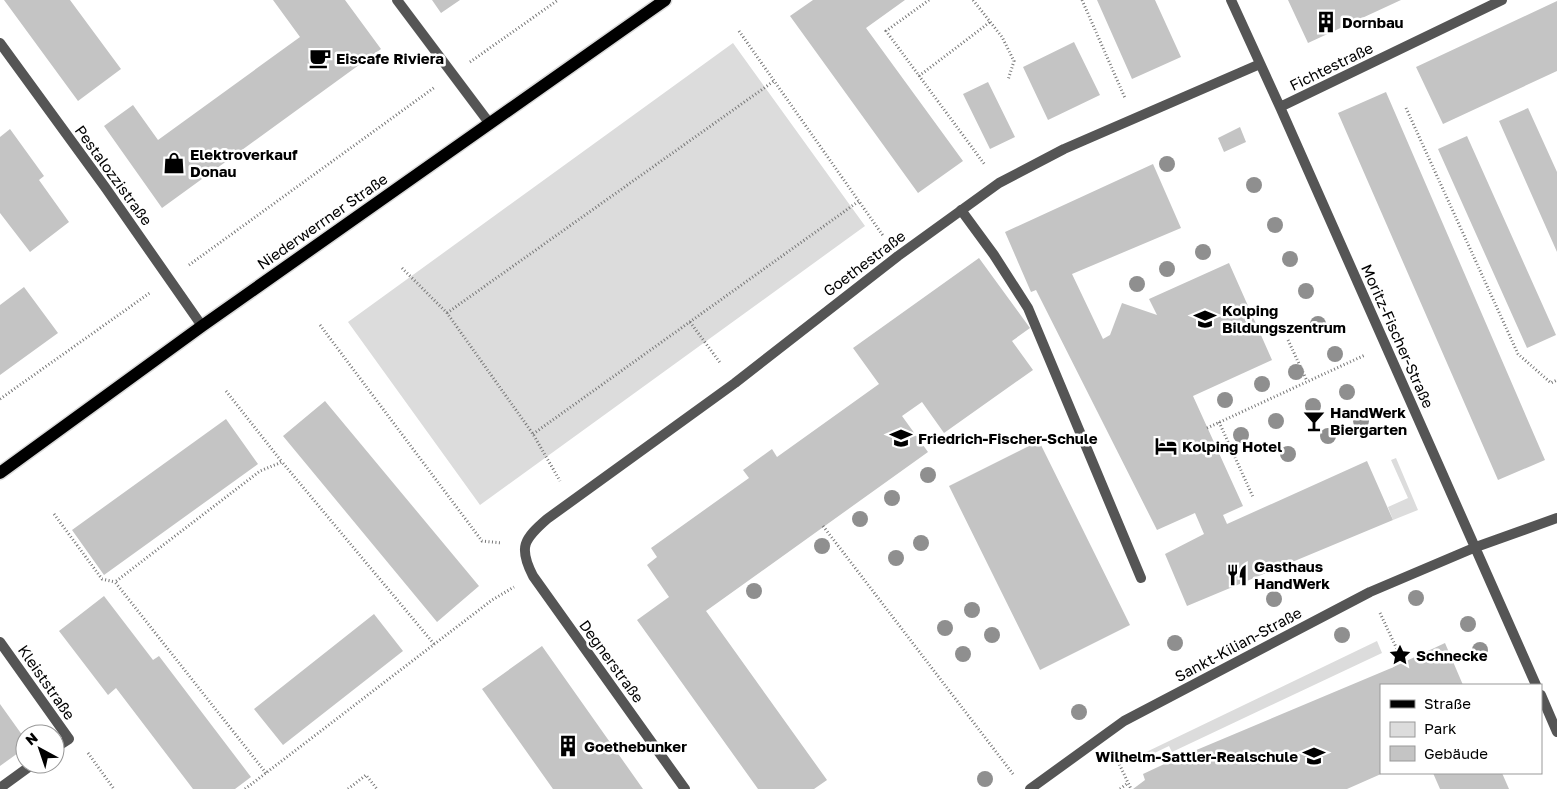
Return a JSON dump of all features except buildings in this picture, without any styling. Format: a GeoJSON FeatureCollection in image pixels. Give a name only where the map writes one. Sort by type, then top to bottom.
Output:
{"type":"FeatureCollection","features":[{"type":"Feature","properties":{"kind":"main road","name":"Niederwerrner Straße"},"geometry":{"type":"LineString","coordinates":[[0,473],[202,326],[665,0]]}},
{"type":"Feature","properties":{"kind":"street"},"geometry":{"type":"LineString","coordinates":[[397,0],[490,124]]}},
{"type":"Feature","properties":{"kind":"street","name":"Moritz-Fischer-Straße"},"geometry":{"type":"LineString","coordinates":[[1231,0],[1536,684]]}},
{"type":"Feature","properties":{"kind":"street","name":"Fichtestraße"},"geometry":{"type":"LineString","coordinates":[[1280,107],[1502,0]]}},
{"type":"Feature","properties":{"kind":"street","name":"Pestalozzistraße"},"geometry":{"type":"LineString","coordinates":[[0,43],[106,187],[202,326]]}},
{"type":"Feature","properties":{"kind":"street","name":"Goethestraße"},"geometry":{"type":"LineString","coordinates":[[525,546],[531,533],[547,519],[735,383],[898,256],[999,183],[1058,152],[1260,64]]}},
{"type":"Feature","properties":{"kind":"street"},"geometry":{"type":"LineString","coordinates":[[961,210],[994,255],[1028,308],[1142,578]]}},
{"type":"Feature","properties":{"kind":"street","name":"Sankt-Kilian-Straße"},"geometry":{"type":"LineString","coordinates":[[1030,789],[1124,721],[1370,592],[1476,547],[1557,518]]}},
{"type":"Feature","properties":{"kind":"street","name":"Degnerstraße"},"geometry":{"type":"LineString","coordinates":[[525,546],[525,560],[532,576],[686,789]]}},
{"type":"Feature","properties":{"kind":"street","name":"Kleiststraße"},"geometry":{"type":"LineString","coordinates":[[0,642],[69,739],[65,742]]}},
{"type":"Feature","properties":{"kind":"street"},"geometry":{"type":"LineString","coordinates":[[1542,697],[1557,732]]}},
{"type":"Feature","properties":{"kind":"street"},"geometry":{"type":"LineString","coordinates":[[0,788],[19,774]]}},
{"type":"Feature","properties":{"kind":"path"},"geometry":{"type":"LineString","coordinates":[[0,399],[558,0]]}},
{"type":"Feature","properties":{"kind":"path"},"geometry":{"type":"LineString","coordinates":[[929,0],[886,31],[999,183]]}},
{"type":"Feature","properties":{"kind":"path"},"geometry":{"type":"LineString","coordinates":[[973,0],[1002,38],[1014,60],[1008,80]]}},
{"type":"Feature","properties":{"kind":"path"},"geometry":{"type":"LineString","coordinates":[[1082,0],[1134,119]]}},
{"type":"Feature","properties":{"kind":"path"},"geometry":{"type":"LineString","coordinates":[[919,76],[991,22]]}},
{"type":"Feature","properties":{"kind":"path"},"geometry":{"type":"LineString","coordinates":[[739,31],[898,256]]}},
{"type":"Feature","properties":{"kind":"path"},"geometry":{"type":"LineString","coordinates":[[447,313],[774,81]]}},
{"type":"Feature","properties":{"kind":"path"},"geometry":{"type":"LineString","coordinates":[[1406,108],[1518,354],[1551,383],[1557,380]]}},
{"type":"Feature","properties":{"kind":"path"},"geometry":{"type":"LineString","coordinates":[[533,434],[859,201]]}},
{"type":"Feature","properties":{"kind":"path"},"geometry":{"type":"LineString","coordinates":[[402,268],[447,313],[533,434],[549,465],[572,500]]}},
{"type":"Feature","properties":{"kind":"path"},"geometry":{"type":"LineString","coordinates":[[690,322],[735,383]]}},
{"type":"Feature","properties":{"kind":"path"},"geometry":{"type":"LineString","coordinates":[[320,325],[482,541],[525,546]]}},
{"type":"Feature","properties":{"kind":"path"},"geometry":{"type":"LineString","coordinates":[[1288,340],[1307,381]]}},
{"type":"Feature","properties":{"kind":"path"},"geometry":{"type":"LineString","coordinates":[[1207,428],[1386,345]]}},
{"type":"Feature","properties":{"kind":"path"},"geometry":{"type":"LineString","coordinates":[[226,391],[282,462],[434,644]]}},
{"type":"Feature","properties":{"kind":"path"},"geometry":{"type":"LineString","coordinates":[[1219,422],[1253,497]]}},
{"type":"Feature","properties":{"kind":"path"},"geometry":{"type":"LineString","coordinates":[[115,582],[260,471],[282,462]]}},
{"type":"Feature","properties":{"kind":"path"},"geometry":{"type":"LineString","coordinates":[[54,514],[102,579],[115,582],[266,772]]}},
{"type":"Feature","properties":{"kind":"path"},"geometry":{"type":"LineString","coordinates":[[823,526],[1018,782]]}},
{"type":"Feature","properties":{"kind":"path"},"geometry":{"type":"LineString","coordinates":[[245,789],[492,600],[532,576]]}},
{"type":"Feature","properties":{"kind":"path"},"geometry":{"type":"LineString","coordinates":[[1370,592],[1403,662]]}},
{"type":"Feature","properties":{"kind":"path"},"geometry":{"type":"LineString","coordinates":[[1106,734],[1131,789]]}},
{"type":"Feature","properties":{"kind":"path","name":"Kleiststraße"},"geometry":{"type":"LineString","coordinates":[[69,739],[86,751],[114,789]]}},
{"type":"Feature","properties":{"kind":"path"},"geometry":{"type":"LineString","coordinates":[[348,789],[366,775],[377,789]]}},
{"type":"Feature","properties":{"kind":"path"},"geometry":{"type":"LineString","coordinates":[[1120,789],[1128,783]]}},
{"type":"Feature","properties":{"kind":"green space"},"geometry":{"type":"Polygon","coordinates":[[[733,43],[865,226],[480,505],[348,322],[733,43]]]}},
{"type":"Feature","properties":{"kind":"green space"},"geometry":{"type":"Polygon","coordinates":[[[1396,458],[1418,510],[1393,520],[1388,507],[1408,498],[1391,460],[1396,458]]]}},
{"type":"Feature","properties":{"kind":"green space"},"geometry":{"type":"Polygon","coordinates":[[[1377,641],[1382,653],[1172,752],[1169,746],[1142,759],[1140,755],[1377,641]]]}},
{"type":"Feature","properties":{"kind":"place","name":"Dornbau"},"geometry":{"type":"Point","coordinates":[1326,22]}},
{"type":"Feature","properties":{"kind":"place","name":"Eiscafe Riviera"},"geometry":{"type":"Point","coordinates":[320,58]}},
{"type":"Feature","properties":{"kind":"place","name":"Elektroverkauf Donau"},"geometry":{"type":"Point","coordinates":[174,163]}},
{"type":"Feature","properties":{"kind":"place","name":"Kolping Bildungszentrum"},"geometry":{"type":"Point","coordinates":[1205,319]}},
{"type":"Feature","properties":{"kind":"place","name":"HandWerk Biergarten"},"geometry":{"type":"Point","coordinates":[1314,421]}},
{"type":"Feature","properties":{"kind":"place","name":"Friedrich-Fischer-Schule"},"geometry":{"type":"Point","coordinates":[901,438]}},
{"type":"Feature","properties":{"kind":"place","name":"Kolping Hotel"},"geometry":{"type":"Point","coordinates":[1166,446]}},
{"type":"Feature","properties":{"kind":"place","name":"Gasthaus HandWerk"},"geometry":{"type":"Point","coordinates":[1237,575]}},
{"type":"Feature","properties":{"kind":"place","name":"Schnecke"},"geometry":{"type":"Point","coordinates":[1400,655]}},
{"type":"Feature","properties":{"kind":"place","name":"Goethebunker"},"geometry":{"type":"Point","coordinates":[568,746]}},
{"type":"Feature","properties":{"kind":"place","name":"Wilhelm-Sattler-Realschule"},"geometry":{"type":"Point","coordinates":[1314,756]}}]}
